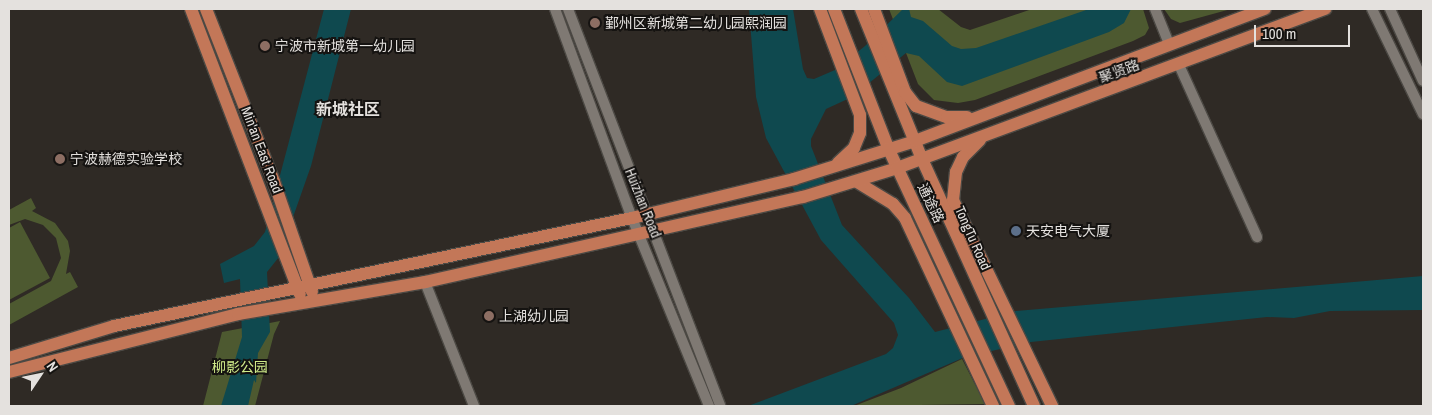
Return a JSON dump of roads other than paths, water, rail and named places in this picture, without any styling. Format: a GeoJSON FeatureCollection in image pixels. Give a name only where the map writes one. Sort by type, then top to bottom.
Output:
{"type":"FeatureCollection","features":[{"type":"Feature","properties":{"kind":"main road","name":"Min'an East Road"},"geometry":{"type":"LineString","coordinates":[[191,9],[285,251],[304,285]]}},
{"type":"Feature","properties":{"kind":"main road","name":"Min'an East Road"},"geometry":{"type":"LineString","coordinates":[[206,9],[292,232],[308,302]]}},
{"type":"Feature","properties":{"kind":"main road"},"geometry":{"type":"LineString","coordinates":[[820,9],[860,115],[860,133],[854,148],[829,168]]}},
{"type":"Feature","properties":{"kind":"main road","name":"通途路"},"geometry":{"type":"LineString","coordinates":[[834,9],[889,150],[970,319],[1009,406]]}},
{"type":"Feature","properties":{"kind":"main road"},"geometry":{"type":"LineString","coordinates":[[861,9],[874,26],[906,92],[916,106],[946,117],[981,116]]}},
{"type":"Feature","properties":{"kind":"main road"},"geometry":{"type":"LineString","coordinates":[[874,9],[874,26]]}},
{"type":"Feature","properties":{"kind":"main road","name":"聚贤路"},"geometry":{"type":"LineString","coordinates":[[9,358],[114,326],[632,218],[794,178],[915,142],[1169,43],[1265,9]]}},
{"type":"Feature","properties":{"kind":"main road","name":"聚贤路"},"geometry":{"type":"LineString","coordinates":[[9,372],[238,314],[426,282],[648,234],[833,189],[897,168],[1179,65],[1324,9]]}},
{"type":"Feature","properties":{"kind":"main road","name":"TongTu Road"},"geometry":{"type":"LineString","coordinates":[[874,26],[888,79],[989,312],[1034,406]]}},
{"type":"Feature","properties":{"kind":"main road"},"geometry":{"type":"LineString","coordinates":[[984,136],[959,165],[953,200],[1052,406]]}},
{"type":"Feature","properties":{"kind":"main road"},"geometry":{"type":"LineString","coordinates":[[857,182],[893,204],[905,218],[993,406]]}},
{"type":"Feature","properties":{"kind":"street","name":"Huizhan Road"},"geometry":{"type":"LineString","coordinates":[[554,9],[632,218],[648,234],[720,406]]}},
{"type":"Feature","properties":{"kind":"street","name":"Huizhan Road"},"geometry":{"type":"LineString","coordinates":[[568,9],[646,214],[648,234],[709,406]]}},
{"type":"Feature","properties":{"kind":"street"},"geometry":{"type":"LineString","coordinates":[[1155,9],[1169,43]]}},
{"type":"Feature","properties":{"kind":"street"},"geometry":{"type":"LineString","coordinates":[[1372,9],[1423,114]]}},
{"type":"Feature","properties":{"kind":"street"},"geometry":{"type":"LineString","coordinates":[[1390,9],[1423,81]]}},
{"type":"Feature","properties":{"kind":"street"},"geometry":{"type":"LineString","coordinates":[[1179,65],[1257,237]]}},
{"type":"Feature","properties":{"kind":"street"},"geometry":{"type":"LineString","coordinates":[[426,282],[474,406]]}},
{"type":"Feature","properties":{"kind":"water"},"geometry":{"type":"Polygon","coordinates":[[[324,9],[351,9],[311,166],[279,257],[267,272],[270,332],[258,353],[256,383],[254,380],[248,406],[221,406],[242,337],[240,279],[224,283],[220,264],[254,246],[265,232],[324,9]]]}},
{"type":"Feature","properties":{"kind":"water"},"geometry":{"type":"Polygon","coordinates":[[[749,9],[793,9],[803,69],[807,78],[814,79],[835,70],[865,46],[903,9],[909,9],[911,17],[923,21],[952,46],[961,49],[976,48],[1089,9],[1131,9],[1124,23],[1109,32],[962,86],[947,82],[919,56],[906,53],[852,97],[826,109],[811,139],[811,146],[842,225],[909,298],[935,332],[1016,311],[1423,276],[1423,310],[1330,311],[1294,318],[1267,317],[1031,342],[965,357],[851,406],[748,406],[886,354],[893,348],[898,335],[894,323],[821,240],[766,138],[756,97],[749,9]]]}},
{"type":"Feature","properties":{"kind":"place","name":"鄞州区新城第二幼儿园熙润园"},"geometry":{"type":"Point","coordinates":[595,23]}},
{"type":"Feature","properties":{"kind":"place","name":"宁波市新城第一幼儿园"},"geometry":{"type":"Point","coordinates":[265,46]}},
{"type":"Feature","properties":{"kind":"place","name":"宁波赫德实验学校"},"geometry":{"type":"Point","coordinates":[60,159]}},
{"type":"Feature","properties":{"kind":"place","name":"天安电气大厦"},"geometry":{"type":"Point","coordinates":[1016,231]}},
{"type":"Feature","properties":{"kind":"place","name":"上湖幼儿园"},"geometry":{"type":"Point","coordinates":[489,316]}},
{"type":"Feature","properties":{"kind":"district","name":"新城社区"},"geometry":{"type":"Point","coordinates":[348,109]}},
{"type":"Feature","properties":{"kind":"park label","name":"柳影公园"},"geometry":{"type":"Point","coordinates":[240,367]}}]}
